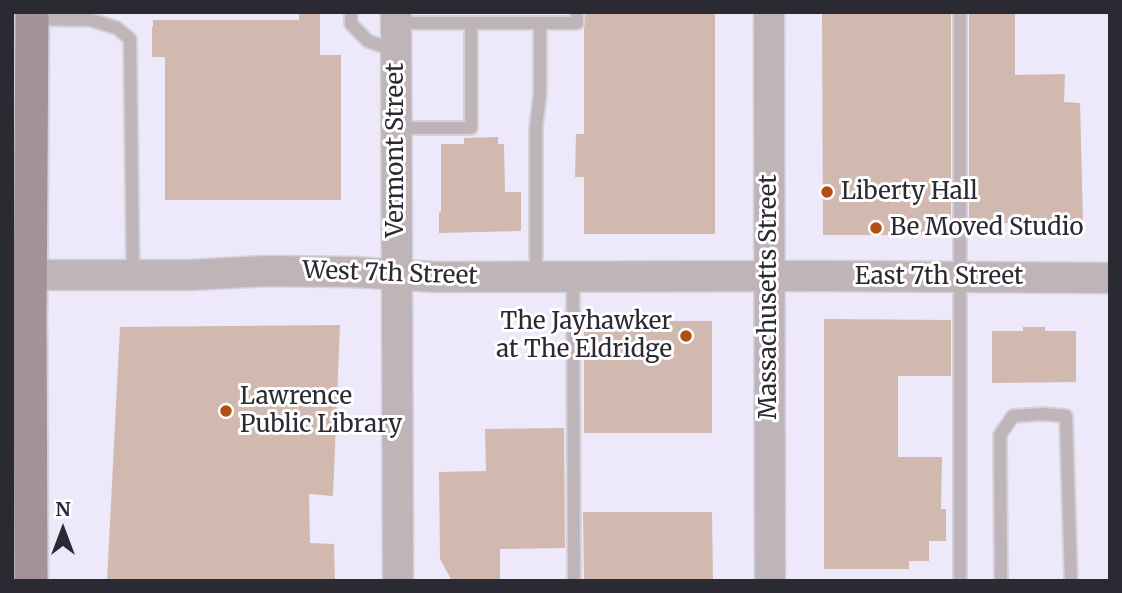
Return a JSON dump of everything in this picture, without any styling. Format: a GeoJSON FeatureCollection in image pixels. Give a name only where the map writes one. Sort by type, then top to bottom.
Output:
{"type":"FeatureCollection","features":[{"type":"Feature","properties":{"kind":"main road"},"geometry":{"type":"LineString","coordinates":[[31,581],[21,275],[32,16]]}},
{"type":"Feature","properties":{"kind":"street","name":"Massachusetts Street"},"geometry":{"type":"LineString","coordinates":[[769,12],[770,581]]}},
{"type":"Feature","properties":{"kind":"street","name":"Vermont Street"},"geometry":{"type":"LineString","coordinates":[[396,29],[398,581]]}},
{"type":"Feature","properties":{"kind":"street","name":"West 7th Street"},"geometry":{"type":"LineString","coordinates":[[21,275],[190,275],[266,271],[436,277],[769,276]]}},
{"type":"Feature","properties":{"kind":"street","name":"East 7th Street"},"geometry":{"type":"LineString","coordinates":[[769,276],[1110,278]]}},
{"type":"Feature","properties":{"kind":"lane"},"geometry":{"type":"LineString","coordinates":[[351,12],[351,24],[368,41],[396,29],[471,23],[577,23],[577,12]]}},
{"type":"Feature","properties":{"kind":"lane"},"geometry":{"type":"LineString","coordinates":[[960,12],[960,581]]}},
{"type":"Feature","properties":{"kind":"lane"},"geometry":{"type":"LineString","coordinates":[[32,16],[91,20],[117,28],[130,39],[133,275]]}},
{"type":"Feature","properties":{"kind":"lane"},"geometry":{"type":"LineString","coordinates":[[396,128],[471,128],[471,23]]}},
{"type":"Feature","properties":{"kind":"lane"},"geometry":{"type":"LineString","coordinates":[[536,276],[536,128],[540,93],[540,23]]}},
{"type":"Feature","properties":{"kind":"lane"},"geometry":{"type":"LineString","coordinates":[[573,276],[574,581]]}},
{"type":"Feature","properties":{"kind":"lane"},"geometry":{"type":"LineString","coordinates":[[1001,581],[1000,435],[1013,416],[1043,414],[1066,416],[1071,581]]}},
{"type":"Feature","properties":{"kind":"shaded area"},"geometry":{"type":"Polygon","coordinates":[[[32,12],[1110,12],[1110,581],[31,581],[32,12]]]}},
{"type":"Feature","properties":{"kind":"green space"},"geometry":{"type":"Polygon","coordinates":[[[12,12],[16,12],[12,241],[12,12]]]}},
{"type":"Feature","properties":{"kind":"green space"},"geometry":{"type":"Polygon","coordinates":[[[12,303],[16,309],[17,581],[12,581],[12,303]]]}},
{"type":"Feature","properties":{"kind":"building"},"geometry":{"type":"Polygon","coordinates":[[[299,12],[320,12],[320,55],[341,55],[341,200],[165,200],[165,57],[152,57],[153,20],[299,20],[299,12]]]}},
{"type":"Feature","properties":{"kind":"building"},"geometry":{"type":"Polygon","coordinates":[[[586,12],[715,12],[715,234],[584,234],[584,177],[575,177],[576,134],[584,134],[586,12]]]}},
{"type":"Feature","properties":{"kind":"building"},"geometry":{"type":"Polygon","coordinates":[[[822,12],[951,14],[951,235],[823,235],[822,12]]]}},
{"type":"Feature","properties":{"kind":"building"},"geometry":{"type":"Polygon","coordinates":[[[970,12],[1015,12],[1015,75],[1065,74],[1064,102],[1080,103],[1083,223],[969,223],[970,12]]]}},
{"type":"Feature","properties":{"kind":"building"},"geometry":{"type":"Polygon","coordinates":[[[498,137],[498,144],[504,144],[505,192],[521,192],[521,231],[439,233],[441,144],[464,144],[464,138],[498,137]]]}},
{"type":"Feature","properties":{"kind":"building"},"geometry":{"type":"Polygon","coordinates":[[[824,319],[951,320],[951,376],[898,376],[898,457],[942,457],[941,509],[946,509],[946,541],[929,541],[929,561],[909,561],[909,569],[824,569],[824,319]]]}},
{"type":"Feature","properties":{"kind":"building"},"geometry":{"type":"Polygon","coordinates":[[[584,321],[712,321],[712,433],[584,433],[584,321]]]}},
{"type":"Feature","properties":{"kind":"building","name":"Lawrence Public Library"},"geometry":{"type":"Polygon","coordinates":[[[340,325],[333,496],[309,494],[310,543],[334,544],[335,581],[107,581],[120,327],[340,325]]]}},
{"type":"Feature","properties":{"kind":"building"},"geometry":{"type":"Polygon","coordinates":[[[1023,327],[1045,327],[1045,331],[1076,331],[1076,382],[992,383],[992,331],[1023,331],[1023,327]]]}},
{"type":"Feature","properties":{"kind":"building"},"geometry":{"type":"Polygon","coordinates":[[[564,428],[565,548],[500,549],[500,581],[452,581],[440,559],[439,472],[486,471],[485,429],[564,428]]]}},
{"type":"Feature","properties":{"kind":"building"},"geometry":{"type":"Polygon","coordinates":[[[583,512],[712,512],[713,581],[584,581],[583,512]]]}},
{"type":"Feature","properties":{"kind":"place","name":"Liberty Hall"},"geometry":{"type":"Point","coordinates":[827,192]}},
{"type":"Feature","properties":{"kind":"place","name":"Be Moved Studio"},"geometry":{"type":"Point","coordinates":[876,228]}},
{"type":"Feature","properties":{"kind":"place","name":"The Jayhawker at The Eldridge"},"geometry":{"type":"Point","coordinates":[686,336]}},
{"type":"Feature","properties":{"kind":"place","name":"Lawrence Public Library"},"geometry":{"type":"Point","coordinates":[226,411]}}]}
